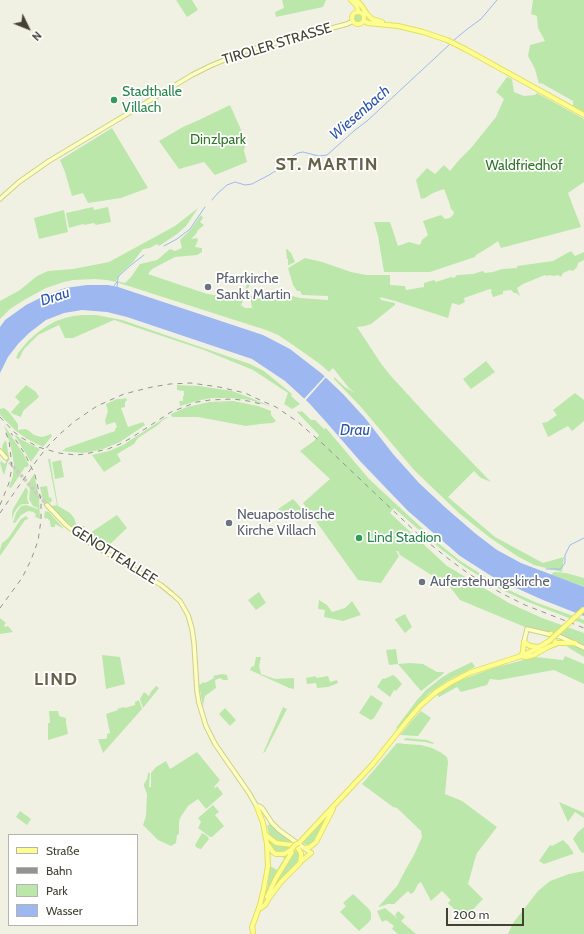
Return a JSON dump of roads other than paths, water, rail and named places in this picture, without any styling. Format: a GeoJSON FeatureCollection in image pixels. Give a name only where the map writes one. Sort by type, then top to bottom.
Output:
{"type":"FeatureCollection","features":[{"type":"Feature","properties":{"kind":"main road"},"geometry":{"type":"LineString","coordinates":[[351,0],[357,6],[358,12]]}},
{"type":"Feature","properties":{"kind":"main road"},"geometry":{"type":"LineString","coordinates":[[356,0],[372,19],[388,25]]}},
{"type":"Feature","properties":{"kind":"main road"},"geometry":{"type":"LineString","coordinates":[[358,12],[363,14],[364,21]]}},
{"type":"Feature","properties":{"kind":"main road"},"geometry":{"type":"LineString","coordinates":[[358,12],[353,14],[352,17],[356,24],[364,21],[388,25],[423,32],[447,40],[584,115]]}},
{"type":"Feature","properties":{"kind":"main road","name":"TIROLER STRASSE"},"geometry":{"type":"LineString","coordinates":[[0,199],[19,182],[49,161],[192,75],[250,50],[353,21]]}},
{"type":"Feature","properties":{"kind":"main road"},"geometry":{"type":"LineString","coordinates":[[0,451],[6,458]]}},
{"type":"Feature","properties":{"kind":"main road","name":"GENOTTEALLEE"},"geometry":{"type":"LineString","coordinates":[[48,505],[66,525],[93,546],[164,587],[180,602],[190,620],[194,642],[197,691],[202,714],[206,726],[220,753],[249,793],[257,807],[259,806],[262,808],[272,823],[279,830],[311,853]]}},
{"type":"Feature","properties":{"kind":"main road"},"geometry":{"type":"LineString","coordinates":[[253,933],[261,908],[295,845],[300,843],[372,765],[406,721],[420,706],[436,692],[469,673],[521,656],[540,647],[549,641],[584,609]]}},
{"type":"Feature","properties":{"kind":"main road"},"geometry":{"type":"LineString","coordinates":[[521,656],[527,629],[561,637],[584,648]]}},
{"type":"Feature","properties":{"kind":"main road"},"geometry":{"type":"LineString","coordinates":[[551,634],[556,644]]}},
{"type":"Feature","properties":{"kind":"main road"},"geometry":{"type":"LineString","coordinates":[[524,642],[530,646],[540,647]]}},
{"type":"Feature","properties":{"kind":"main road"},"geometry":{"type":"LineString","coordinates":[[521,656],[526,657],[538,653],[558,643],[575,643]]}},
{"type":"Feature","properties":{"kind":"main road"},"geometry":{"type":"LineString","coordinates":[[305,848],[310,847],[316,842],[335,805]]}},
{"type":"Feature","properties":{"kind":"main road"},"geometry":{"type":"LineString","coordinates":[[253,933],[252,927],[260,905],[268,866],[267,844],[264,828],[257,807]]}},
{"type":"Feature","properties":{"kind":"main road"},"geometry":{"type":"LineString","coordinates":[[264,828],[267,824],[272,823]]}},
{"type":"Feature","properties":{"kind":"main road"},"geometry":{"type":"LineString","coordinates":[[265,834],[276,843],[292,845],[298,848],[301,853],[300,863]]}},
{"type":"Feature","properties":{"kind":"main road"},"geometry":{"type":"LineString","coordinates":[[267,844],[276,854],[284,854],[292,851]]}},
{"type":"Feature","properties":{"kind":"main road"},"geometry":{"type":"LineString","coordinates":[[261,908],[265,905],[281,882],[311,853]]}},
{"type":"Feature","properties":{"kind":"water","name":"Drau"},"geometry":{"type":"Polygon","coordinates":[[[87,285],[108,285],[118,287],[263,335],[290,349],[321,373],[343,394],[419,483],[476,534],[497,550],[521,563],[584,587],[584,616],[496,579],[460,556],[408,511],[360,461],[309,403],[285,381],[252,359],[127,317],[107,312],[82,310],[64,313],[46,320],[29,333],[8,357],[0,373],[0,327],[5,320],[26,305],[44,296],[65,288],[87,285]]]}},
{"type":"Feature","properties":{"kind":"waterway","name":"Wiesenbach"},"geometry":{"type":"LineString","coordinates":[[454,40],[481,19],[497,0]]}},
{"type":"Feature","properties":{"kind":"waterway","name":"Wiesenbach"},"geometry":{"type":"LineString","coordinates":[[212,200],[227,185],[235,182],[245,185],[252,184],[277,170],[298,153],[303,152],[319,156],[327,155],[367,121],[449,45]]}},
{"type":"Feature","properties":{"kind":"waterway","name":"Wiesenbach"},"geometry":{"type":"LineString","coordinates":[[164,246],[177,239],[190,229],[205,207]]}},
{"type":"Feature","properties":{"kind":"waterway","name":"Wiesenbach"},"geometry":{"type":"LineString","coordinates":[[117,288],[118,277],[144,255]]}},
{"type":"Feature","properties":{"kind":"waterway","name":"Wiesenbach"},"geometry":{"type":"LineString","coordinates":[[113,287],[117,282]]}},
{"type":"Feature","properties":{"kind":"waterway"},"geometry":{"type":"LineString","coordinates":[[546,569],[560,569],[565,563],[565,555],[570,545],[584,538]]}},
{"type":"Feature","properties":{"kind":"tunnel"},"geometry":{"type":"LineString","coordinates":[[6,458],[47,505]]}},
{"type":"Feature","properties":{"kind":"railway"},"geometry":{"type":"LineString","coordinates":[[0,513],[48,446],[75,421],[97,406],[124,394],[170,384],[191,383],[219,387],[245,393],[276,407],[298,422],[420,536],[469,574],[525,605],[584,628]]}},
{"type":"Feature","properties":{"kind":"railway"},"geometry":{"type":"LineString","coordinates":[[0,417],[14,432],[38,447],[59,453],[76,455],[108,449],[120,444],[171,412],[197,402],[233,399],[261,404]]}},
{"type":"Feature","properties":{"kind":"railway"},"geometry":{"type":"LineString","coordinates":[[0,505],[9,483],[12,467],[9,441],[4,428]]}},
{"type":"Feature","properties":{"kind":"railway"},"geometry":{"type":"LineString","coordinates":[[0,608],[22,578],[31,560],[38,541],[41,520],[41,500],[35,475],[25,454],[11,433]]}},
{"type":"Feature","properties":{"kind":"place","name":"Stadthalle Villach"},"geometry":{"type":"Point","coordinates":[114,100]}},
{"type":"Feature","properties":{"kind":"place","name":"Pfarrkirche Sankt Martin"},"geometry":{"type":"Point","coordinates":[208,287]}},
{"type":"Feature","properties":{"kind":"place","name":"Neuapostolische Kirche Villach"},"geometry":{"type":"Point","coordinates":[229,523]}},
{"type":"Feature","properties":{"kind":"place","name":"Lind Stadion"},"geometry":{"type":"Point","coordinates":[359,538]}},
{"type":"Feature","properties":{"kind":"place","name":"Auferstehungskirche"},"geometry":{"type":"Point","coordinates":[422,582]}},
{"type":"Feature","properties":{"kind":"district","name":"ST. MARTIN"},"geometry":{"type":"Point","coordinates":[327,165]}},
{"type":"Feature","properties":{"kind":"district","name":"LIND"},"geometry":{"type":"Point","coordinates":[56,680]}},
{"type":"Feature","properties":{"kind":"park label","name":"Dinzlpark"},"geometry":{"type":"Point","coordinates":[218,140]}},
{"type":"Feature","properties":{"kind":"park label","name":"Waldfriedhof"},"geometry":{"type":"Point","coordinates":[524,166]}}]}
